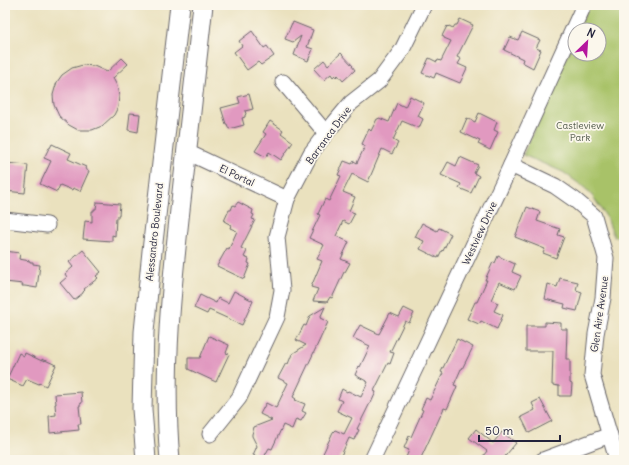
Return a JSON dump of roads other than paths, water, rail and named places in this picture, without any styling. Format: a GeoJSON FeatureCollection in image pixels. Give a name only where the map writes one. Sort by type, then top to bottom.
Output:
{"type":"FeatureCollection","features":[{"type":"Feature","properties":{"kind":"main road","name":"Alessandro Boulevard"},"geometry":{"type":"LineString","coordinates":[[146,460],[142,409],[144,332],[180,5]]}},
{"type":"Feature","properties":{"kind":"main road"},"geometry":{"type":"LineString","coordinates":[[170,460],[167,403],[168,333],[202,5]]}},
{"type":"Feature","properties":{"kind":"street","name":"Barranca Drive"},"geometry":{"type":"LineString","coordinates":[[210,434],[239,398],[277,317],[282,290],[277,237],[287,199],[311,154],[326,133],[350,103],[379,81],[402,50],[424,5]]}},
{"type":"Feature","properties":{"kind":"street","name":"Westview Drive"},"geometry":{"type":"LineString","coordinates":[[372,460],[511,165],[584,5]]}},
{"type":"Feature","properties":{"kind":"street"},"geometry":{"type":"LineString","coordinates":[[283,82],[326,133]]}},
{"type":"Feature","properties":{"kind":"street","name":"El Portal"},"geometry":{"type":"LineString","coordinates":[[187,152],[287,199]]}},
{"type":"Feature","properties":{"kind":"street","name":"Glen Aire Avenue"},"geometry":{"type":"LineString","coordinates":[[511,165],[555,186],[594,216],[606,258],[603,298],[596,334],[592,375],[618,460]]}},
{"type":"Feature","properties":{"kind":"street"},"geometry":{"type":"LineString","coordinates":[[5,220],[47,225]]}},
{"type":"Feature","properties":{"kind":"street"},"geometry":{"type":"LineString","coordinates":[[543,460],[610,435]]}},
{"type":"Feature","properties":{"kind":"park label","name":"Castleview Park"},"geometry":{"type":"Point","coordinates":[580,130]}}]}
